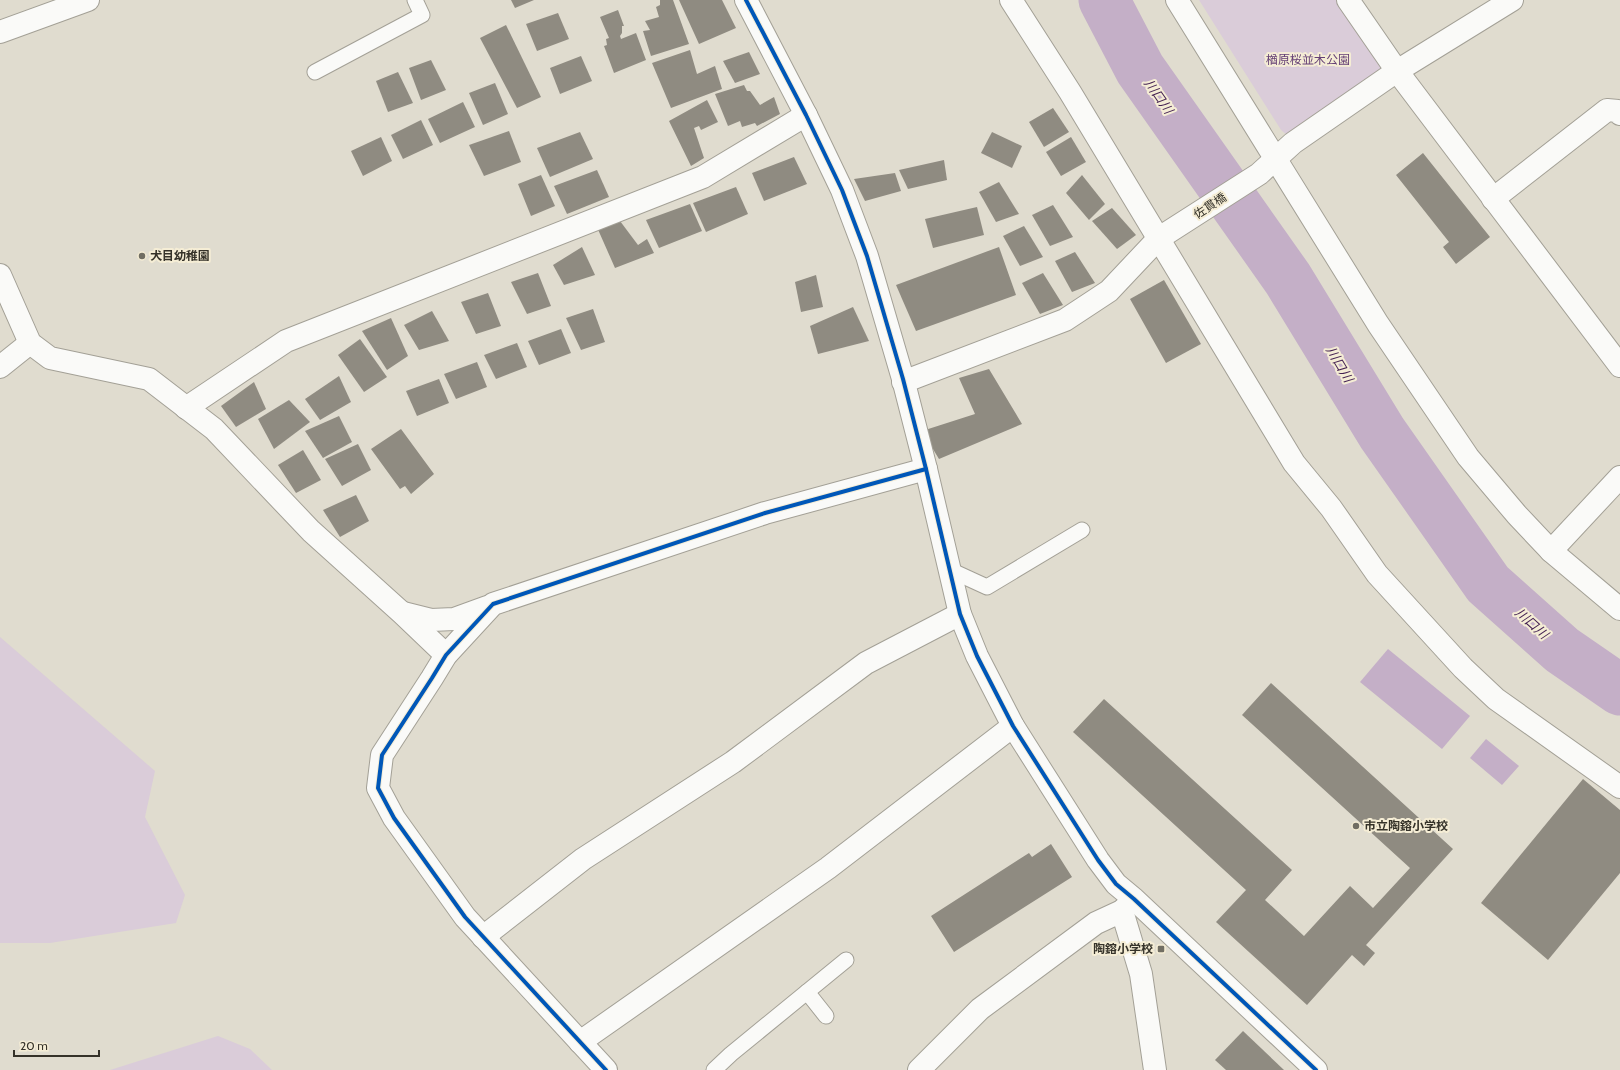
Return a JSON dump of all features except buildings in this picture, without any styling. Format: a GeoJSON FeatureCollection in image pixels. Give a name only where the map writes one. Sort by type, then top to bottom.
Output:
{"type":"FeatureCollection","features":[{"type":"Feature","properties":{"kind":"street"},"geometry":{"type":"LineString","coordinates":[[0,32],[88,0]]}},
{"type":"Feature","properties":{"kind":"street"},"geometry":{"type":"LineString","coordinates":[[1011,0],[1163,236],[1294,463],[1331,508],[1377,574],[1463,668],[1496,699],[1620,787]]}},
{"type":"Feature","properties":{"kind":"street"},"geometry":{"type":"LineString","coordinates":[[1177,0],[1378,324],[1468,457],[1517,515],[1551,551],[1620,609]]}},
{"type":"Feature","properties":{"kind":"street"},"geometry":{"type":"LineString","coordinates":[[1348,0],[1397,71],[1620,366]]}},
{"type":"Feature","properties":{"kind":"street","name":"佐貫橋"},"geometry":{"type":"LineString","coordinates":[[903,382],[1065,320],[1109,291],[1163,236],[1253,178],[1294,143],[1397,71],[1512,0]]}},
{"type":"Feature","properties":{"kind":"street"},"geometry":{"type":"LineString","coordinates":[[751,5],[842,190],[867,256],[926,469],[960,614],[977,656],[1013,726],[1098,860],[1116,884],[1128,905],[1316,1070]]}},
{"type":"Feature","properties":{"kind":"street"},"geometry":{"type":"LineString","coordinates":[[1493,199],[1607,110],[1618,111],[1620,114]]}},
{"type":"Feature","properties":{"kind":"street"},"geometry":{"type":"LineString","coordinates":[[186,408],[286,341],[703,177],[806,115]]}},
{"type":"Feature","properties":{"kind":"street"},"geometry":{"type":"LineString","coordinates":[[0,275],[30,343],[50,358],[149,379],[214,429],[311,531],[446,655]]}},
{"type":"Feature","properties":{"kind":"street"},"geometry":{"type":"LineString","coordinates":[[0,367],[30,343]]}},
{"type":"Feature","properties":{"kind":"street"},"geometry":{"type":"LineString","coordinates":[[402,613],[431,620],[454,619],[493,604],[766,513],[926,469]]}},
{"type":"Feature","properties":{"kind":"street"},"geometry":{"type":"LineString","coordinates":[[1551,551],[1620,477]]}},
{"type":"Feature","properties":{"kind":"street"},"geometry":{"type":"LineString","coordinates":[[493,604],[446,655],[382,755],[378,788],[394,818],[465,917],[606,1070]]}},
{"type":"Feature","properties":{"kind":"street"},"geometry":{"type":"LineString","coordinates":[[484,937],[583,859],[733,762],[866,663],[960,614]]}},
{"type":"Feature","properties":{"kind":"street"},"geometry":{"type":"LineString","coordinates":[[580,1042],[828,868],[1013,726]]}},
{"type":"Feature","properties":{"kind":"street"},"geometry":{"type":"LineString","coordinates":[[919,1070],[980,1009],[1096,923],[1128,905]]}},
{"type":"Feature","properties":{"kind":"street"},"geometry":{"type":"LineString","coordinates":[[1128,905],[1141,974],[1155,1070]]}},
{"type":"Feature","properties":{"kind":"lane"},"geometry":{"type":"LineString","coordinates":[[315,72],[422,15],[415,0]]}},
{"type":"Feature","properties":{"kind":"lane"},"geometry":{"type":"LineString","coordinates":[[950,570],[987,587],[1082,530]]}},
{"type":"Feature","properties":{"kind":"lane"},"geometry":{"type":"LineString","coordinates":[[714,1070],[731,1054],[846,960]]}},
{"type":"Feature","properties":{"kind":"lane"},"geometry":{"type":"LineString","coordinates":[[807,992],[826,1016]]}},
{"type":"Feature","properties":{"kind":"green space","name":"楢原桜並木公園"},"geometry":{"type":"Polygon","coordinates":[[[1199,0],[1348,0],[1397,71],[1287,135],[1281,130],[1199,0]]]}},
{"type":"Feature","properties":{"kind":"green space"},"geometry":{"type":"Polygon","coordinates":[[[0,637],[155,771],[145,817],[185,895],[176,923],[50,943],[0,943],[0,637]]]}},
{"type":"Feature","properties":{"kind":"green space"},"geometry":{"type":"Polygon","coordinates":[[[218,1036],[250,1049],[272,1070],[110,1070],[218,1036]]]}},
{"type":"Feature","properties":{"kind":"shaded area"},"geometry":{"type":"Polygon","coordinates":[[[1388,649],[1470,716],[1442,749],[1360,682],[1388,649]]]}},
{"type":"Feature","properties":{"kind":"shaded area"},"geometry":{"type":"Polygon","coordinates":[[[1486,739],[1519,766],[1502,785],[1470,758],[1486,739]]]}},
{"type":"Feature","properties":{"kind":"waterway","name":"川口川"},"geometry":{"type":"LineString","coordinates":[[1104,0],[1140,69],[1288,279],[1382,433],[1488,584],[1562,650],[1620,690]]}},
{"type":"Feature","properties":{"kind":"cycle path"},"geometry":{"type":"LineString","coordinates":[[746,0],[806,115],[842,190],[867,256],[903,379],[960,614],[977,656],[1013,726],[1098,860],[1116,884],[1134,899],[1316,1070]]}},
{"type":"Feature","properties":{"kind":"cycle path"},"geometry":{"type":"LineString","coordinates":[[606,1070],[465,917],[394,818],[378,788],[382,755],[446,655],[493,604],[765,513],[926,469]]}},
{"type":"Feature","properties":{"kind":"place","name":"犬目幼稚園"},"geometry":{"type":"Point","coordinates":[142,256]}},
{"type":"Feature","properties":{"kind":"place","name":"市立陶鎔小学校"},"geometry":{"type":"Point","coordinates":[1356,826]}},
{"type":"Feature","properties":{"kind":"place","name":"陶鎔小学校"},"geometry":{"type":"Point","coordinates":[1161,949]}}]}
